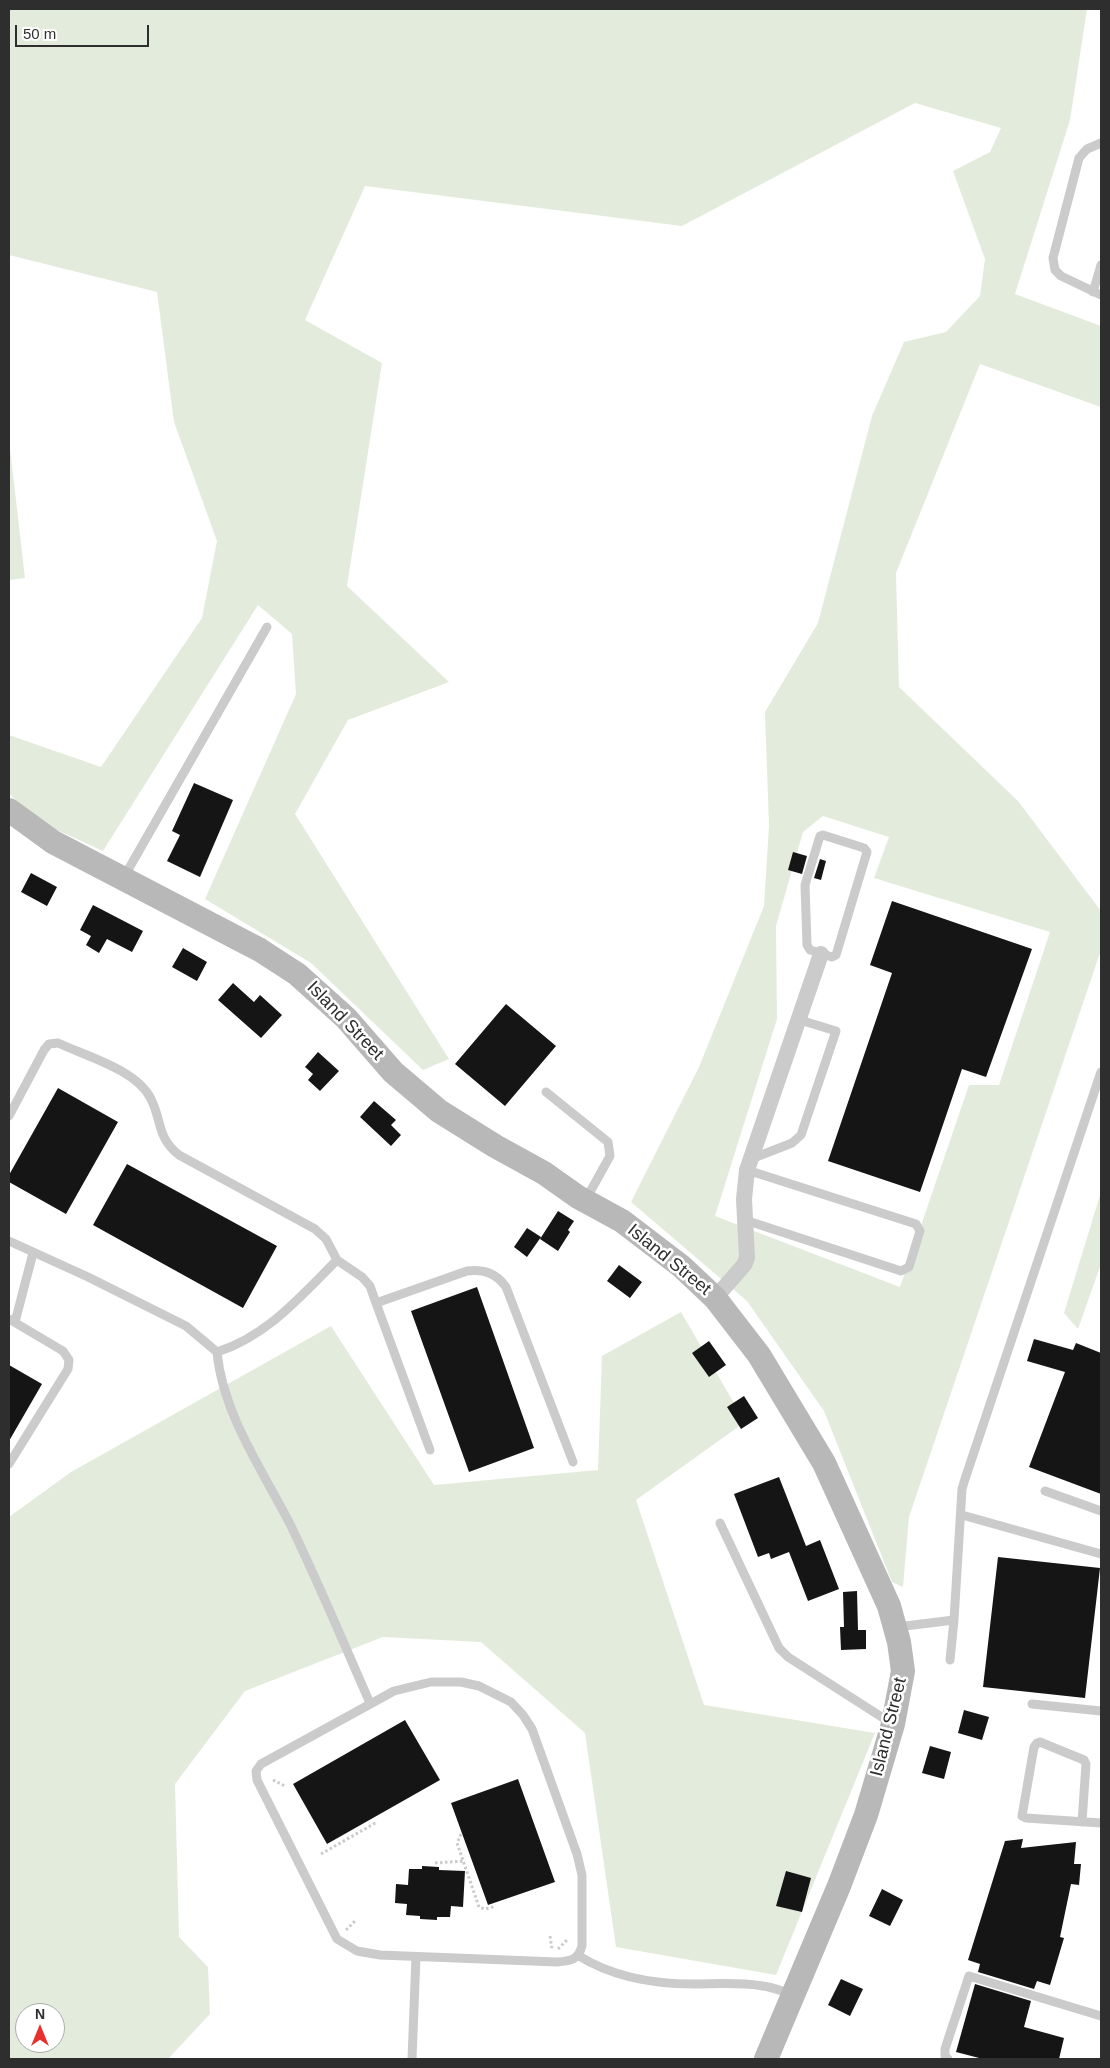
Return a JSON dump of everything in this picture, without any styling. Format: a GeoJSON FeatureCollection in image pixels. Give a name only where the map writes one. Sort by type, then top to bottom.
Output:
{"type":"FeatureCollection","features":[{"type":"Feature","properties":{"kind":"street","name":"Island Street"},"geometry":{"type":"LineString","coordinates":[[9,810],[53,842],[123,880],[210,923],[297,974],[346,1018],[393,1072],[440,1111],[495,1146],[544,1173],[585,1201],[622,1221],[682,1266],[715,1298],[759,1355],[824,1463],[889,1606],[902,1656],[903,1671],[893,1724],[866,1815],[839,1886],[766,2059]]}},
{"type":"Feature","properties":{"kind":"street"},"geometry":{"type":"LineString","coordinates":[[715,1298],[744,1265],[747,1258],[745,1183],[749,1165],[821,954]]}},
{"type":"Feature","properties":{"kind":"lane"},"geometry":{"type":"LineString","coordinates":[[1101,143],[1087,148],[1080,158],[1053,258],[1055,270],[1061,276],[1097,294],[1101,265]]}},
{"type":"Feature","properties":{"kind":"lane"},"geometry":{"type":"LineString","coordinates":[[123,880],[267,627]]}},
{"type":"Feature","properties":{"kind":"lane"},"geometry":{"type":"LineString","coordinates":[[823,834],[864,848],[867,852],[836,955],[832,957],[821,954],[810,950],[807,945],[805,890],[820,836],[823,834]]}},
{"type":"Feature","properties":{"kind":"lane"},"geometry":{"type":"LineString","coordinates":[[749,1165],[797,1140],[804,1130],[836,1031],[800,1020]]}},
{"type":"Feature","properties":{"kind":"lane"},"geometry":{"type":"LineString","coordinates":[[9,1116],[49,1044],[58,1043],[136,1078],[152,1100],[162,1137],[169,1148],[179,1156],[315,1228],[326,1239],[337,1260],[362,1277],[370,1286],[430,1450]]}},
{"type":"Feature","properties":{"kind":"lane"},"geometry":{"type":"LineString","coordinates":[[950,1660],[962,1515],[962,1490],[1101,1072]]}},
{"type":"Feature","properties":{"kind":"lane"},"geometry":{"type":"LineString","coordinates":[[546,1092],[608,1142],[610,1156],[585,1201]]}},
{"type":"Feature","properties":{"kind":"lane"},"geometry":{"type":"LineString","coordinates":[[745,1220],[900,1271],[906,1270],[908,1267],[920,1231],[916,1224],[749,1165]]}},
{"type":"Feature","properties":{"kind":"lane"},"geometry":{"type":"LineString","coordinates":[[9,1242],[88,1277],[186,1326],[217,1352],[220,1377],[229,1405],[298,1541],[370,1703]]}},
{"type":"Feature","properties":{"kind":"lane"},"geometry":{"type":"LineString","coordinates":[[9,1464],[68,1369],[69,1360],[63,1351],[12,1321],[33,1253]]}},
{"type":"Feature","properties":{"kind":"lane"},"geometry":{"type":"LineString","coordinates":[[217,1352],[250,1338],[274,1323],[337,1260]]}},
{"type":"Feature","properties":{"kind":"lane"},"geometry":{"type":"LineString","coordinates":[[376,1303],[467,1271],[478,1269],[500,1278],[506,1287],[573,1462]]}},
{"type":"Feature","properties":{"kind":"lane"},"geometry":{"type":"LineString","coordinates":[[1045,1491],[1101,1511]]}},
{"type":"Feature","properties":{"kind":"lane"},"geometry":{"type":"LineString","coordinates":[[962,1515],[1101,1554]]}},
{"type":"Feature","properties":{"kind":"lane"},"geometry":{"type":"LineString","coordinates":[[720,1523],[779,1648],[788,1657],[893,1724]]}},
{"type":"Feature","properties":{"kind":"lane"},"geometry":{"type":"LineString","coordinates":[[895,1627],[954,1620]]}},
{"type":"Feature","properties":{"kind":"lane"},"geometry":{"type":"LineString","coordinates":[[431,1682],[462,1682],[495,1693],[511,1702],[532,1729],[577,1854],[582,1875],[582,1946],[579,1956],[572,1960],[557,1962],[368,1954],[357,1951],[337,1939],[257,1780],[256,1771],[261,1764],[370,1703],[394,1691],[412,1685],[431,1682]]}},
{"type":"Feature","properties":{"kind":"lane"},"geometry":{"type":"LineString","coordinates":[[1032,1704],[1101,1711]]}},
{"type":"Feature","properties":{"kind":"lane"},"geometry":{"type":"LineString","coordinates":[[1082,1822],[1086,1764],[1084,1760],[1040,1742],[1037,1743],[1032,1756],[1022,1816],[1026,1818],[1082,1822],[1101,1823]]}},
{"type":"Feature","properties":{"kind":"lane"},"geometry":{"type":"LineString","coordinates":[[412,2059],[416,1956]]}},
{"type":"Feature","properties":{"kind":"lane"},"geometry":{"type":"LineString","coordinates":[[579,1956],[612,1972],[648,1981],[677,1984],[744,1983],[765,1986],[793,1995]]}},
{"type":"Feature","properties":{"kind":"lane"},"geometry":{"type":"LineString","coordinates":[[948,2059],[945,2056],[945,2049],[969,1976],[1101,2016]]}},
{"type":"Feature","properties":{"kind":"path"},"geometry":{"type":"LineString","coordinates":[[272,1780],[285,1786]]}},
{"type":"Feature","properties":{"kind":"path"},"geometry":{"type":"LineString","coordinates":[[321,1854],[377,1822]]}},
{"type":"Feature","properties":{"kind":"path"},"geometry":{"type":"LineString","coordinates":[[461,1834],[457,1843],[479,1907],[485,1909],[496,1906]]}},
{"type":"Feature","properties":{"kind":"path"},"geometry":{"type":"LineString","coordinates":[[435,1863],[464,1861]]}},
{"type":"Feature","properties":{"kind":"path"},"geometry":{"type":"LineString","coordinates":[[346,1931],[355,1921]]}},
{"type":"Feature","properties":{"kind":"path"},"geometry":{"type":"LineString","coordinates":[[550,1936],[551,1949],[553,1950],[563,1945],[568,1939]]}},
{"type":"Feature","properties":{"kind":"green space"},"geometry":{"type":"Polygon","coordinates":[[[9,9],[1087,9],[1070,120],[1015,294],[1101,326],[1101,407],[980,364],[896,573],[899,687],[1018,801],[1101,911],[1101,950],[909,1517],[903,1587],[892,1582],[824,1411],[747,1301],[631,1202],[699,1067],[764,906],[769,826],[765,712],[818,623],[872,416],[904,342],[946,332],[980,296],[985,259],[953,171],[990,152],[1001,128],[915,103],[682,226],[365,186],[305,320],[382,363],[347,586],[449,682],[348,720],[295,814],[449,1059],[423,1070],[311,963],[205,899],[296,694],[292,634],[258,605],[103,851],[35,820],[9,793],[9,735],[101,767],[202,618],[217,541],[174,422],[157,292],[9,255],[9,9]],[[823,816],[803,832],[776,926],[777,1019],[715,1216],[900,1287],[969,1085],[999,1085],[1050,932],[874,878],[889,837],[823,816]]]}},
{"type":"Feature","properties":{"kind":"green space"},"geometry":{"type":"Polygon","coordinates":[[[9,440],[25,578],[9,580],[9,440]]]}},
{"type":"Feature","properties":{"kind":"green space"},"geometry":{"type":"Polygon","coordinates":[[[1101,1192],[1101,1264],[1078,1329],[1064,1313],[1101,1192]]]}},
{"type":"Feature","properties":{"kind":"green space"},"geometry":{"type":"Polygon","coordinates":[[[681,1312],[745,1422],[636,1500],[704,1705],[875,1733],[776,1975],[616,1947],[585,1733],[481,1642],[383,1637],[245,1691],[175,1784],[179,1937],[208,1967],[210,2014],[168,2059],[9,2059],[9,1517],[71,1472],[331,1326],[434,1485],[598,1470],[602,1356],[681,1312]]]}},
{"type":"Feature","properties":{"kind":"building"},"geometry":{"type":"Polygon","coordinates":[[[194,783],[233,800],[200,877],[167,861],[180,835],[172,831],[194,783]]]}},
{"type":"Feature","properties":{"kind":"building"},"geometry":{"type":"Polygon","coordinates":[[[793,852],[807,856],[802,874],[788,870],[793,852]]]}},
{"type":"Feature","properties":{"kind":"building"},"geometry":{"type":"Polygon","coordinates":[[[820,859],[826,861],[821,880],[814,878],[820,859]]]}},
{"type":"Feature","properties":{"kind":"building"},"geometry":{"type":"Polygon","coordinates":[[[31,873],[57,887],[47,906],[21,892],[31,873]]]}},
{"type":"Feature","properties":{"kind":"building"},"geometry":{"type":"Polygon","coordinates":[[[892,901],[1032,949],[986,1077],[962,1069],[920,1192],[828,1161],[892,973],[870,965],[892,901]]]}},
{"type":"Feature","properties":{"kind":"building"},"geometry":{"type":"Polygon","coordinates":[[[93,905],[143,931],[132,952],[107,939],[99,953],[86,945],[91,936],[80,930],[93,905]]]}},
{"type":"Feature","properties":{"kind":"building"},"geometry":{"type":"Polygon","coordinates":[[[183,948],[207,962],[197,981],[172,967],[183,948]]]}},
{"type":"Feature","properties":{"kind":"building"},"geometry":{"type":"Polygon","coordinates":[[[233,983],[254,1002],[260,995],[282,1015],[261,1038],[218,1000],[233,983]]]}},
{"type":"Feature","properties":{"kind":"building"},"geometry":{"type":"Polygon","coordinates":[[[506,1004],[556,1046],[505,1106],[455,1064],[506,1004]]]}},
{"type":"Feature","properties":{"kind":"building"},"geometry":{"type":"Polygon","coordinates":[[[318,1052],[339,1071],[320,1091],[308,1080],[313,1074],[305,1067],[318,1052]]]}},
{"type":"Feature","properties":{"kind":"building"},"geometry":{"type":"Polygon","coordinates":[[[58,1088],[118,1122],[66,1214],[9,1182],[9,1175],[58,1088]]]}},
{"type":"Feature","properties":{"kind":"building"},"geometry":{"type":"Polygon","coordinates":[[[374,1101],[396,1120],[391,1125],[401,1135],[391,1146],[360,1117],[374,1101]]]}},
{"type":"Feature","properties":{"kind":"building"},"geometry":{"type":"Polygon","coordinates":[[[127,1164],[277,1246],[243,1308],[93,1225],[127,1164]]]}},
{"type":"Feature","properties":{"kind":"building"},"geometry":{"type":"Polygon","coordinates":[[[558,1211],[574,1221],[568,1230],[570,1232],[558,1251],[540,1239],[558,1211]]]}},
{"type":"Feature","properties":{"kind":"building"},"geometry":{"type":"Polygon","coordinates":[[[527,1228],[541,1237],[527,1257],[514,1247],[527,1228]]]}},
{"type":"Feature","properties":{"kind":"building"},"geometry":{"type":"Polygon","coordinates":[[[619,1265],[642,1282],[630,1298],[607,1281],[619,1265]]]}},
{"type":"Feature","properties":{"kind":"building"},"geometry":{"type":"Polygon","coordinates":[[[477,1287],[534,1448],[469,1472],[411,1311],[477,1287]]]}},
{"type":"Feature","properties":{"kind":"building"},"geometry":{"type":"Polygon","coordinates":[[[1034,1339],[1073,1350],[1076,1343],[1101,1353],[1101,1494],[1029,1467],[1065,1372],[1027,1361],[1034,1339]]]}},
{"type":"Feature","properties":{"kind":"building"},"geometry":{"type":"Polygon","coordinates":[[[709,1341],[726,1365],[709,1377],[692,1353],[709,1341]]]}},
{"type":"Feature","properties":{"kind":"building"},"geometry":{"type":"Polygon","coordinates":[[[9,1365],[42,1384],[9,1441],[9,1365]]]}},
{"type":"Feature","properties":{"kind":"building"},"geometry":{"type":"Polygon","coordinates":[[[744,1396],[758,1418],[741,1429],[727,1407],[744,1396]]]}},
{"type":"Feature","properties":{"kind":"building"},"geometry":{"type":"Polygon","coordinates":[[[779,1477],[806,1546],[820,1540],[839,1589],[808,1601],[789,1552],[771,1559],[769,1553],[758,1557],[734,1494],[779,1477]]]}},
{"type":"Feature","properties":{"kind":"building"},"geometry":{"type":"Polygon","coordinates":[[[998,1557],[1100,1568],[1085,1698],[983,1687],[998,1557]]]}},
{"type":"Feature","properties":{"kind":"building"},"geometry":{"type":"Polygon","coordinates":[[[857,1591],[858,1630],[866,1630],[866,1649],[841,1650],[840,1627],[844,1627],[843,1592],[857,1591]]]}},
{"type":"Feature","properties":{"kind":"building"},"geometry":{"type":"Polygon","coordinates":[[[964,1710],[989,1717],[982,1740],[958,1733],[964,1710]]]}},
{"type":"Feature","properties":{"kind":"building"},"geometry":{"type":"Polygon","coordinates":[[[405,1720],[440,1780],[327,1844],[293,1784],[405,1720]]]}},
{"type":"Feature","properties":{"kind":"building"},"geometry":{"type":"Polygon","coordinates":[[[930,1746],[951,1752],[944,1779],[922,1773],[930,1746]]]}},
{"type":"Feature","properties":{"kind":"building"},"geometry":{"type":"Polygon","coordinates":[[[518,1779],[555,1882],[488,1905],[451,1803],[518,1779]]]}},
{"type":"Feature","properties":{"kind":"building"},"geometry":{"type":"Polygon","coordinates":[[[1023,1839],[1021,1848],[1076,1842],[1074,1864],[1081,1864],[1079,1885],[1071,1884],[1060,1937],[1064,1938],[1050,1985],[1037,1981],[1034,1989],[978,1972],[980,1964],[968,1960],[1005,1841],[1023,1839]]]}},
{"type":"Feature","properties":{"kind":"building"},"geometry":{"type":"Polygon","coordinates":[[[422,1866],[439,1867],[439,1870],[465,1871],[463,1907],[451,1906],[450,1917],[437,1917],[437,1920],[420,1919],[420,1916],[406,1915],[407,1904],[395,1903],[396,1884],[408,1885],[409,1869],[422,1869],[422,1866]]]}},
{"type":"Feature","properties":{"kind":"building"},"geometry":{"type":"Polygon","coordinates":[[[786,1871],[811,1878],[802,1912],[776,1906],[786,1871]]]}},
{"type":"Feature","properties":{"kind":"building"},"geometry":{"type":"Polygon","coordinates":[[[882,1889],[903,1900],[890,1926],[869,1916],[882,1889]]]}},
{"type":"Feature","properties":{"kind":"building"},"geometry":{"type":"Polygon","coordinates":[[[841,1979],[863,1989],[850,2016],[828,2005],[841,1979]]]}},
{"type":"Feature","properties":{"kind":"building"},"geometry":{"type":"Polygon","coordinates":[[[975,1984],[1031,2001],[1024,2027],[1064,2038],[1059,2059],[983,2059],[956,2052],[975,1984]]]}}]}
